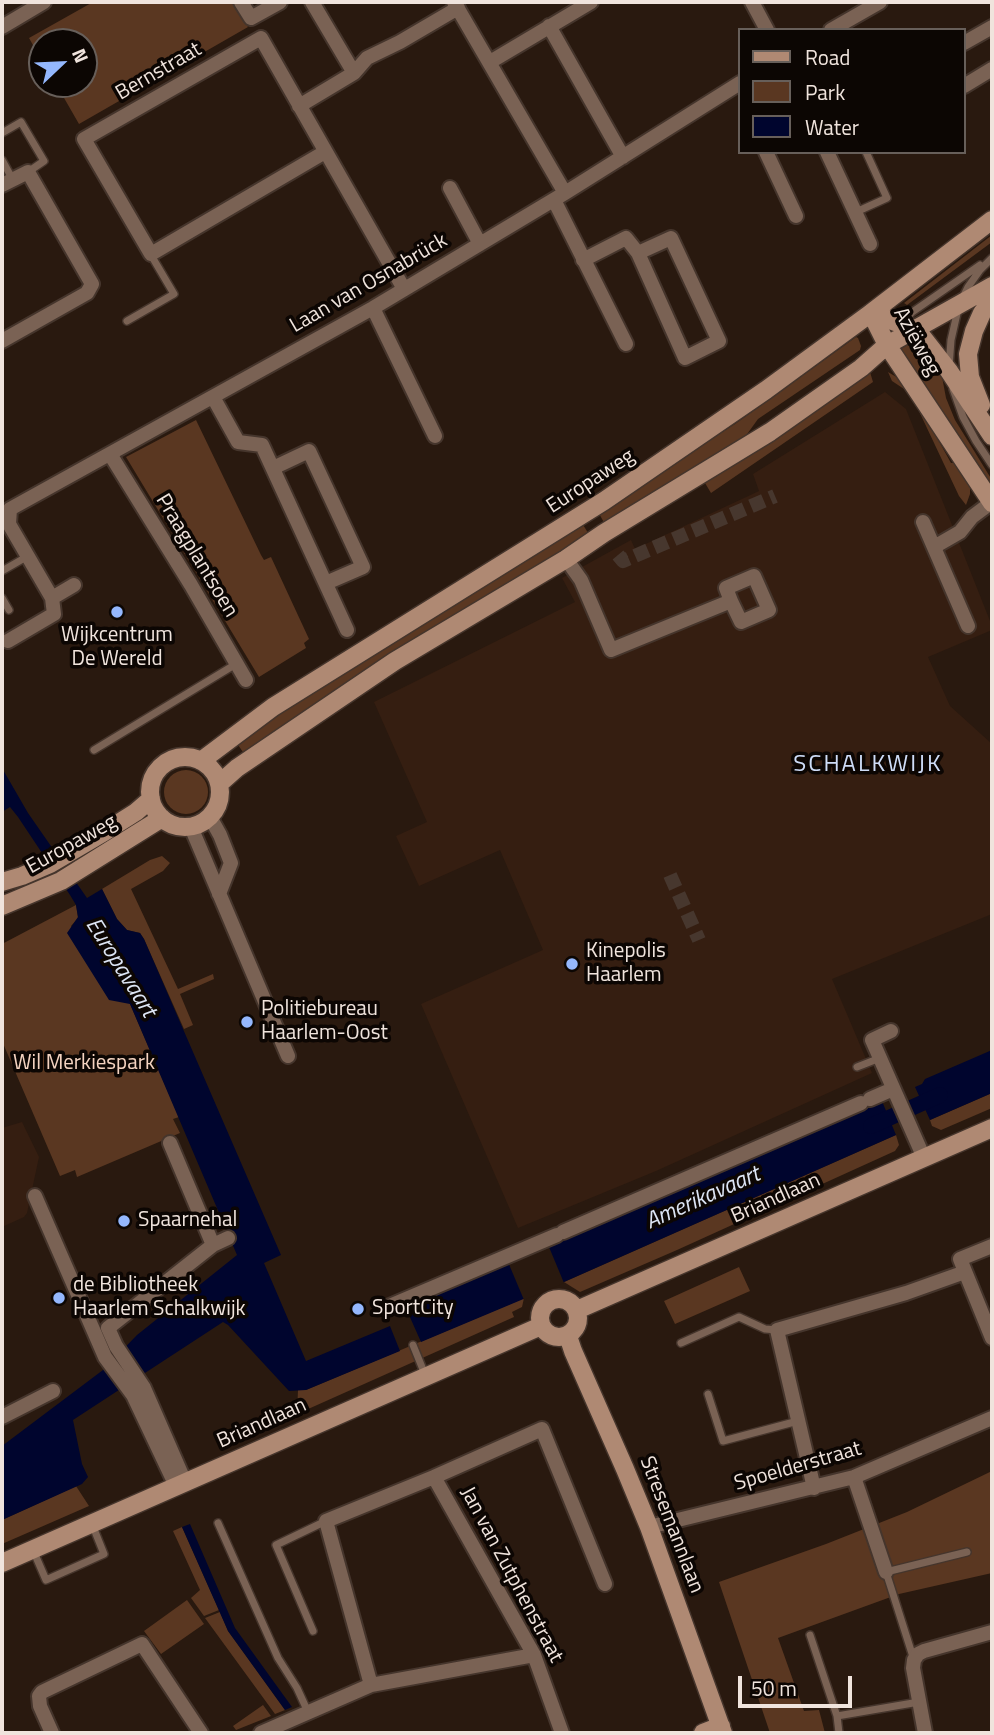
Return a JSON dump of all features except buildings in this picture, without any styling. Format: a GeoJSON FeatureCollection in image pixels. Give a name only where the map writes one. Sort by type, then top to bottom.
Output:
{"type":"FeatureCollection","features":[{"type":"Feature","properties":{"kind":"main road","name":"Europaweg"},"geometry":{"type":"LineString","coordinates":[[201,761],[273,707],[604,501],[766,390],[872,313],[992,220]]}},
{"type":"Feature","properties":{"kind":"main road"},"geometry":{"type":"LineString","coordinates":[[219,784],[236,768],[395,661],[770,432],[878,355],[910,322],[959,305],[992,286]]}},
{"type":"Feature","properties":{"kind":"main road","name":"Aziëweg"},"geometry":{"type":"LineString","coordinates":[[992,300],[982,313],[974,331],[968,354],[970,377],[978,399],[992,423]]}},
{"type":"Feature","properties":{"kind":"main road","name":"Aziëweg"},"geometry":{"type":"LineString","coordinates":[[872,313],[910,322],[949,371],[992,436]]}},
{"type":"Feature","properties":{"kind":"main road","name":"Aziëweg"},"geometry":{"type":"LineString","coordinates":[[872,313],[887,345],[992,503]]}},
{"type":"Feature","properties":{"kind":"main road"},"geometry":{"type":"LineString","coordinates":[[182,757],[201,761],[209,766],[219,784],[219,802],[210,817],[191,827],[180,827],[162,818],[151,799],[150,789],[157,771],[164,764],[182,757]]}},
{"type":"Feature","properties":{"kind":"main road","name":"Europaweg"},"geometry":{"type":"LineString","coordinates":[[2,882],[55,861],[106,831],[151,799]]}},
{"type":"Feature","properties":{"kind":"main road","name":"Europaweg"},"geometry":{"type":"LineString","coordinates":[[2,906],[66,878],[162,818]]}},
{"type":"Feature","properties":{"kind":"main road","name":"Briandlaan"},"geometry":{"type":"LineString","coordinates":[[577,1310],[992,1128]]}},
{"type":"Feature","properties":{"kind":"main road"},"geometry":{"type":"LineString","coordinates":[[549,1301],[568,1301],[577,1310],[578,1322],[568,1336],[555,1338],[541,1326],[540,1312],[549,1301]]}},
{"type":"Feature","properties":{"kind":"main road","name":"Briandlaan"},"geometry":{"type":"LineString","coordinates":[[2,1563],[541,1326]]}},
{"type":"Feature","properties":{"kind":"main road","name":"Stresemannlaan"},"geometry":{"type":"LineString","coordinates":[[568,1336],[649,1527],[722,1729]]}},
{"type":"Feature","properties":{"kind":"main road"},"geometry":{"type":"LineString","coordinates":[[703,1733],[722,1729]]}},
{"type":"Feature","properties":{"kind":"street"},"geometry":{"type":"LineString","coordinates":[[2,27],[44,2]]}},
{"type":"Feature","properties":{"kind":"street"},"geometry":{"type":"LineString","coordinates":[[241,2],[250,18],[280,2]]}},
{"type":"Feature","properties":{"kind":"street"},"geometry":{"type":"LineString","coordinates":[[312,2],[354,73]]}},
{"type":"Feature","properties":{"kind":"street"},"geometry":{"type":"LineString","coordinates":[[490,62],[591,2]]}},
{"type":"Feature","properties":{"kind":"street"},"geometry":{"type":"LineString","coordinates":[[752,2],[766,28]]}},
{"type":"Feature","properties":{"kind":"street"},"geometry":{"type":"LineString","coordinates":[[834,28],[880,2]]}},
{"type":"Feature","properties":{"kind":"street"},"geometry":{"type":"LineString","coordinates":[[404,289],[299,106],[354,73],[367,58],[400,42],[456,5],[490,62],[560,196],[583,260],[626,344]]}},
{"type":"Feature","properties":{"kind":"street"},"geometry":{"type":"LineString","coordinates":[[549,26],[623,157]]}},
{"type":"Feature","properties":{"kind":"street"},"geometry":{"type":"LineString","coordinates":[[966,42],[992,27]]}},
{"type":"Feature","properties":{"kind":"street","name":"Bernstraat"},"geometry":{"type":"LineString","coordinates":[[151,254],[84,139],[261,38],[299,106]]}},
{"type":"Feature","properties":{"kind":"street"},"geometry":{"type":"LineString","coordinates":[[966,85],[992,69]]}},
{"type":"Feature","properties":{"kind":"street","name":"Laan van Osnabrück"},"geometry":{"type":"LineString","coordinates":[[6,506],[110,454],[373,308],[738,90]]}},
{"type":"Feature","properties":{"kind":"street"},"geometry":{"type":"LineString","coordinates":[[151,254],[325,152]]}},
{"type":"Feature","properties":{"kind":"street"},"geometry":{"type":"LineString","coordinates":[[767,154],[796,216]]}},
{"type":"Feature","properties":{"kind":"street"},"geometry":{"type":"LineString","coordinates":[[828,154],[870,244]]}},
{"type":"Feature","properties":{"kind":"street"},"geometry":{"type":"LineString","coordinates":[[2,341],[87,293],[92,285],[28,173],[7,183]]}},
{"type":"Feature","properties":{"kind":"street"},"geometry":{"type":"LineString","coordinates":[[450,188],[480,244]]}},
{"type":"Feature","properties":{"kind":"street"},"geometry":{"type":"LineString","coordinates":[[583,260],[626,238],[638,253],[685,358],[719,341],[671,238],[638,253]]}},
{"type":"Feature","properties":{"kind":"street"},"geometry":{"type":"LineString","coordinates":[[373,308],[435,436]]}},
{"type":"Feature","properties":{"kind":"street"},"geometry":{"type":"LineString","coordinates":[[213,397],[238,442],[262,445],[347,630]]}},
{"type":"Feature","properties":{"kind":"street"},"geometry":{"type":"LineString","coordinates":[[273,468],[309,451],[363,566],[326,583]]}},
{"type":"Feature","properties":{"kind":"street","name":"Praagplantsoen"},"geometry":{"type":"LineString","coordinates":[[110,454],[246,680]]}},
{"type":"Feature","properties":{"kind":"street"},"geometry":{"type":"LineString","coordinates":[[934,547],[960,532],[972,517],[992,503]]}},
{"type":"Feature","properties":{"kind":"street"},"geometry":{"type":"LineString","coordinates":[[6,506],[9,524],[52,598],[54,614],[8,641]]}},
{"type":"Feature","properties":{"kind":"street"},"geometry":{"type":"LineString","coordinates":[[923,522],[968,626]]}},
{"type":"Feature","properties":{"kind":"street"},"geometry":{"type":"LineString","coordinates":[[566,559],[581,580],[611,650],[732,601]]}},
{"type":"Feature","properties":{"kind":"street"},"geometry":{"type":"LineString","coordinates":[[52,598],[74,585]]}},
{"type":"Feature","properties":{"kind":"street"},"geometry":{"type":"LineString","coordinates":[[210,817],[231,863],[219,894]]}},
{"type":"Feature","properties":{"kind":"street"},"geometry":{"type":"LineString","coordinates":[[191,827],[288,1056]]}},
{"type":"Feature","properties":{"kind":"street"},"geometry":{"type":"LineString","coordinates":[[891,1031],[872,1040],[924,1158]]}},
{"type":"Feature","properties":{"kind":"street"},"geometry":{"type":"LineString","coordinates":[[385,1308],[894,1091]]}},
{"type":"Feature","properties":{"kind":"street"},"geometry":{"type":"LineString","coordinates":[[170,1143],[213,1244]]}},
{"type":"Feature","properties":{"kind":"street"},"geometry":{"type":"LineString","coordinates":[[35,1196],[105,1356],[139,1392]]}},
{"type":"Feature","properties":{"kind":"street"},"geometry":{"type":"LineString","coordinates":[[181,1484],[108,1328],[213,1244],[228,1238]]}},
{"type":"Feature","properties":{"kind":"street"},"geometry":{"type":"LineString","coordinates":[[992,1246],[960,1259],[992,1338]]}},
{"type":"Feature","properties":{"kind":"street"},"geometry":{"type":"LineString","coordinates":[[814,1488],[777,1330],[906,1293],[965,1272]]}},
{"type":"Feature","properties":{"kind":"street"},"geometry":{"type":"LineString","coordinates":[[2,1417],[53,1391]]}},
{"type":"Feature","properties":{"kind":"street","name":"Spoelderstraat"},"geometry":{"type":"LineString","coordinates":[[649,1527],[854,1477],[992,1418]]}},
{"type":"Feature","properties":{"kind":"street","name":"Jan van Zutphenstraat"},"geometry":{"type":"LineString","coordinates":[[326,1521],[542,1429],[605,1584]]}},
{"type":"Feature","properties":{"kind":"street","name":"Jan van Zutphenstraat"},"geometry":{"type":"LineString","coordinates":[[434,1477],[534,1655],[562,1733]]}},
{"type":"Feature","properties":{"kind":"street"},"geometry":{"type":"LineString","coordinates":[[854,1477],[886,1572]]}},
{"type":"Feature","properties":{"kind":"street"},"geometry":{"type":"LineString","coordinates":[[326,1521],[371,1685]]}},
{"type":"Feature","properties":{"kind":"street"},"geometry":{"type":"LineString","coordinates":[[925,1733],[913,1668],[916,1657],[924,1651],[992,1632]]}},
{"type":"Feature","properties":{"kind":"street"},"geometry":{"type":"LineString","coordinates":[[52,1733],[40,1706],[42,1692],[142,1644],[201,1733]]}},
{"type":"Feature","properties":{"kind":"street"},"geometry":{"type":"LineString","coordinates":[[261,1733],[371,1685],[534,1655]]}},
{"type":"Feature","properties":{"kind":"lane"},"geometry":{"type":"LineString","coordinates":[[2,133],[21,122],[44,161],[28,173]]}},
{"type":"Feature","properties":{"kind":"lane"},"geometry":{"type":"LineString","coordinates":[[856,212],[887,198],[867,154]]}},
{"type":"Feature","properties":{"kind":"lane"},"geometry":{"type":"LineString","coordinates":[[2,160],[7,183]]}},
{"type":"Feature","properties":{"kind":"lane"},"geometry":{"type":"LineString","coordinates":[[127,321],[174,294],[151,254]]}},
{"type":"Feature","properties":{"kind":"lane"},"geometry":{"type":"LineString","coordinates":[[992,257],[968,287],[959,305],[951,340],[949,371],[963,417],[992,465]]}},
{"type":"Feature","properties":{"kind":"lane"},"geometry":{"type":"LineString","coordinates":[[910,322],[992,257]]}},
{"type":"Feature","properties":{"kind":"lane"},"geometry":{"type":"LineString","coordinates":[[2,571],[28,556]]}},
{"type":"Feature","properties":{"kind":"lane"},"geometry":{"type":"LineString","coordinates":[[2,598],[9,610]]}},
{"type":"Feature","properties":{"kind":"lane"},"geometry":{"type":"LineString","coordinates":[[94,750],[237,664]]}},
{"type":"Feature","properties":{"kind":"lane"},"geometry":{"type":"LineString","coordinates":[[856,1067],[880,1058]]}},
{"type":"Feature","properties":{"kind":"lane"},"geometry":{"type":"LineString","coordinates":[[681,1343],[739,1317],[765,1329],[777,1330]]}},
{"type":"Feature","properties":{"kind":"lane"},"geometry":{"type":"LineString","coordinates":[[413,1345],[426,1377]]}},
{"type":"Feature","properties":{"kind":"lane"},"geometry":{"type":"LineString","coordinates":[[708,1394],[723,1441],[799,1421]]}},
{"type":"Feature","properties":{"kind":"lane"},"geometry":{"type":"LineString","coordinates":[[313,1631],[276,1545],[326,1521]]}},
{"type":"Feature","properties":{"kind":"lane"},"geometry":{"type":"LineString","coordinates":[[218,1523],[278,1658],[297,1688],[308,1713]]}},
{"type":"Feature","properties":{"kind":"lane"},"geometry":{"type":"LineString","coordinates":[[33,1550],[46,1580],[104,1554],[92,1524]]}},
{"type":"Feature","properties":{"kind":"lane"},"geometry":{"type":"LineString","coordinates":[[916,1657],[886,1572],[967,1552]]}},
{"type":"Feature","properties":{"kind":"lane"},"geometry":{"type":"LineString","coordinates":[[810,1635],[837,1716],[839,1733]]}},
{"type":"Feature","properties":{"kind":"lane"},"geometry":{"type":"LineString","coordinates":[[837,1716],[920,1702]]}},
{"type":"Feature","properties":{"kind":"shaded area"},"geometry":{"type":"Polygon","coordinates":[[[885,392],[906,409],[992,626],[992,630],[928,657],[950,706],[992,744],[992,914],[832,979],[872,1073],[656,1171],[518,1228],[421,1004],[543,950],[500,850],[419,886],[396,836],[427,822],[374,702],[575,602],[562,578],[631,540],[635,549],[759,491],[753,474],[885,392]]]}},
{"type":"Feature","properties":{"kind":"shaded area"},"geometry":{"type":"Polygon","coordinates":[[[22,1122],[39,1157],[27,1213],[2,1227],[2,1128],[22,1122]]]}},
{"type":"Feature","properties":{"kind":"green space"},"geometry":{"type":"Polygon","coordinates":[[[93,2],[234,2],[248,27],[79,124],[64,98],[98,98],[98,28],[47,28],[93,2]]]}},
{"type":"Feature","properties":{"kind":"green space"},"geometry":{"type":"Polygon","coordinates":[[[992,235],[992,242],[907,305],[904,303],[992,235]]]}},
{"type":"Feature","properties":{"kind":"green space"},"geometry":{"type":"Polygon","coordinates":[[[911,336],[940,366],[946,398],[955,420],[992,480],[992,486],[898,344],[911,336]]]}},
{"type":"Feature","properties":{"kind":"green space"},"geometry":{"type":"Polygon","coordinates":[[[856,337],[861,346],[860,350],[758,419],[745,437],[606,526],[597,510],[735,424],[856,337]]]}},
{"type":"Feature","properties":{"kind":"green space"},"geometry":{"type":"Polygon","coordinates":[[[870,372],[873,382],[711,493],[705,483],[870,372]]]}},
{"type":"Feature","properties":{"kind":"green space"},"geometry":{"type":"Polygon","coordinates":[[[888,372],[903,381],[937,432],[935,434],[951,463],[958,463],[970,484],[966,505],[959,496],[918,409],[904,389],[892,381],[888,372]]]}},
{"type":"Feature","properties":{"kind":"green space"},"geometry":{"type":"Polygon","coordinates":[[[196,420],[261,555],[264,560],[271,557],[309,639],[304,643],[306,648],[259,677],[126,457],[196,420]]]}},
{"type":"Feature","properties":{"kind":"green space"},"geometry":{"type":"Polygon","coordinates":[[[580,520],[590,536],[245,755],[236,742],[366,656],[580,520]]]}},
{"type":"Feature","properties":{"kind":"green space"},"geometry":{"type":"Polygon","coordinates":[[[186,770],[195,771],[202,776],[207,783],[207,801],[202,808],[195,813],[186,814],[177,813],[170,808],[165,801],[164,792],[165,783],[170,776],[177,771],[186,770]]]}},
{"type":"Feature","properties":{"kind":"green space"},"geometry":{"type":"Polygon","coordinates":[[[162,856],[170,863],[163,871],[131,889],[178,989],[213,974],[214,979],[180,994],[193,1025],[184,1029],[144,939],[140,933],[127,930],[117,919],[102,889],[150,860],[162,856]]]}},
{"type":"Feature","properties":{"kind":"green space","name":"Wil Merkiespark"},"geometry":{"type":"Polygon","coordinates":[[[76,905],[78,918],[71,926],[130,1004],[179,1117],[173,1119],[180,1133],[77,1177],[75,1170],[60,1176],[2,1041],[2,944],[76,905]]]}},
{"type":"Feature","properties":{"kind":"green space"},"geometry":{"type":"Polygon","coordinates":[[[992,1093],[992,1108],[941,1130],[932,1126],[930,1120],[992,1093]]]}},
{"type":"Feature","properties":{"kind":"green space"},"geometry":{"type":"Polygon","coordinates":[[[896,1135],[899,1145],[895,1151],[677,1250],[580,1292],[564,1282],[896,1135]]]}},
{"type":"Feature","properties":{"kind":"green space"},"geometry":{"type":"Polygon","coordinates":[[[739,1267],[750,1291],[675,1324],[664,1301],[739,1267]]]}},
{"type":"Feature","properties":{"kind":"green space"},"geometry":{"type":"Polygon","coordinates":[[[524,1298],[522,1307],[512,1312],[514,1317],[297,1414],[298,1390],[306,1390],[524,1298]]]}},
{"type":"Feature","properties":{"kind":"green space"},"geometry":{"type":"Polygon","coordinates":[[[992,1471],[992,1573],[899,1594],[778,1638],[804,1711],[819,1710],[825,1733],[770,1733],[719,1582],[907,1512],[992,1471]]]}},
{"type":"Feature","properties":{"kind":"green space"},"geometry":{"type":"Polygon","coordinates":[[[76,1486],[89,1506],[2,1544],[2,1520],[76,1486]]]}},
{"type":"Feature","properties":{"kind":"green space"},"geometry":{"type":"Polygon","coordinates":[[[182,1527],[219,1610],[204,1616],[191,1598],[200,1590],[173,1531],[182,1527]]]}},
{"type":"Feature","properties":{"kind":"green space"},"geometry":{"type":"Polygon","coordinates":[[[187,1600],[204,1624],[161,1654],[144,1631],[187,1600]]]}},
{"type":"Feature","properties":{"kind":"green space"},"geometry":{"type":"Polygon","coordinates":[[[220,1612],[228,1631],[285,1710],[275,1714],[205,1618],[220,1612]]]}},
{"type":"Feature","properties":{"kind":"green space"},"geometry":{"type":"Polygon","coordinates":[[[263,1705],[271,1716],[236,1730],[233,1726],[263,1705]]]}},
{"type":"Feature","properties":{"kind":"water","name":"Europavaart"},"geometry":{"type":"Polygon","coordinates":[[[2,768],[28,813],[87,898],[102,889],[117,919],[127,930],[140,933],[144,939],[281,1255],[264,1263],[306,1361],[390,1326],[400,1351],[306,1390],[289,1391],[223,1322],[73,1420],[82,1464],[88,1477],[82,1484],[2,1520],[2,1446],[103,1370],[137,1335],[237,1255],[130,1004],[109,1000],[67,933],[78,917],[76,905],[18,817],[10,807],[2,812],[2,768]]]}},
{"type":"Feature","properties":{"kind":"water"},"geometry":{"type":"Polygon","coordinates":[[[992,1050],[992,1093],[930,1120],[915,1087],[925,1079],[992,1050]]]}},
{"type":"Feature","properties":{"kind":"water"},"geometry":{"type":"Polygon","coordinates":[[[882,1101],[896,1135],[564,1282],[421,1342],[405,1306],[549,1247],[882,1101]]]}},
{"type":"Feature","properties":{"kind":"water"},"geometry":{"type":"Polygon","coordinates":[[[190,1524],[235,1628],[292,1707],[285,1710],[228,1631],[182,1527],[190,1524]]]}},
{"type":"Feature","properties":{"kind":"pier"},"geometry":{"type":"Polygon","coordinates":[[[549,1247],[564,1283],[524,1300],[508,1262],[549,1247]]]}},
{"type":"Feature","properties":{"kind":"waterway","name":"Amerikavaart"},"geometry":{"type":"LineString","coordinates":[[871,1126],[940,1095]]}},
{"type":"Feature","properties":{"kind":"tunnel"},"geometry":{"type":"LineString","coordinates":[[618,555],[623,561],[775,496]]}},
{"type":"Feature","properties":{"kind":"tunnel"},"geometry":{"type":"LineString","coordinates":[[670,875],[699,940]]}},
{"type":"Feature","properties":{"kind":"place","name":"Wijkcentrum De Wereld"},"geometry":{"type":"Point","coordinates":[117,612]}},
{"type":"Feature","properties":{"kind":"place","name":"Kinepolis Haarlem"},"geometry":{"type":"Point","coordinates":[572,964]}},
{"type":"Feature","properties":{"kind":"place","name":"Politiebureau Haarlem-Oost"},"geometry":{"type":"Point","coordinates":[247,1022]}},
{"type":"Feature","properties":{"kind":"place","name":"Spaarnehal"},"geometry":{"type":"Point","coordinates":[124,1221]}},
{"type":"Feature","properties":{"kind":"place","name":"de Bibliotheek Haarlem Schalkwijk"},"geometry":{"type":"Point","coordinates":[59,1298]}},
{"type":"Feature","properties":{"kind":"place","name":"SportCity"},"geometry":{"type":"Point","coordinates":[358,1309]}},
{"type":"Feature","properties":{"kind":"district","name":"SCHALKWIJK"},"geometry":{"type":"Point","coordinates":[868,765]}}]}
